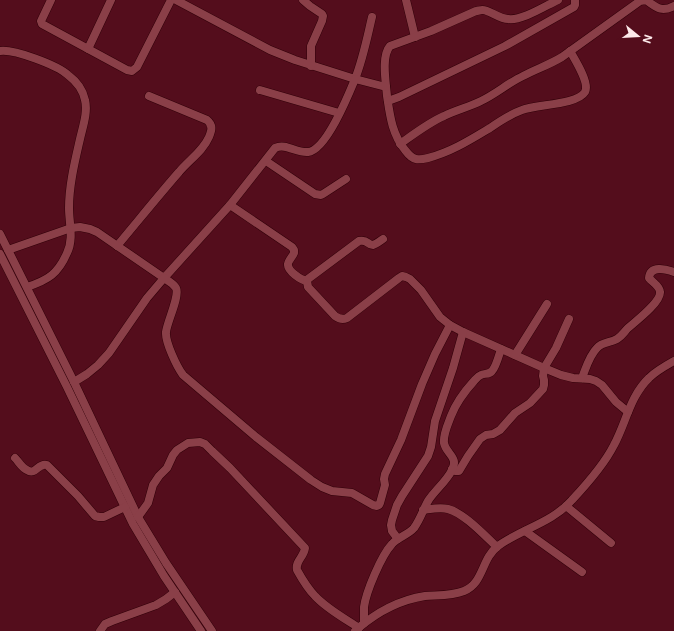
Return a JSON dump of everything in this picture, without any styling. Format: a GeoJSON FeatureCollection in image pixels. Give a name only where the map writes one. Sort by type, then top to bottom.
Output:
{"type":"FeatureCollection","features":[{"type":"Feature","properties":{"kind":"street"},"geometry":{"type":"LineString","coordinates":[[51,0],[41,21],[42,24],[127,70],[132,71],[134,71],[171,0]]}},
{"type":"Feature","properties":{"kind":"street"},"geometry":{"type":"LineString","coordinates":[[88,49],[111,0]]}},
{"type":"Feature","properties":{"kind":"street"},"geometry":{"type":"LineString","coordinates":[[176,0],[270,50],[311,66],[386,87]]}},
{"type":"Feature","properties":{"kind":"street"},"geometry":{"type":"LineString","coordinates":[[303,0],[323,16],[311,46],[311,66]]}},
{"type":"Feature","properties":{"kind":"street"},"geometry":{"type":"LineString","coordinates":[[406,0],[416,37]]}},
{"type":"Feature","properties":{"kind":"street"},"geometry":{"type":"LineString","coordinates":[[558,0],[523,17],[510,20],[503,19],[486,10],[476,11],[416,37],[390,46],[385,55],[386,87],[391,123],[400,144],[409,155],[416,159],[420,160],[436,156],[457,147],[517,111],[529,107],[566,102],[580,98],[586,90],[585,80],[570,51]]}},
{"type":"Feature","properties":{"kind":"street"},"geometry":{"type":"LineString","coordinates":[[388,101],[505,46],[573,9],[575,0]]}},
{"type":"Feature","properties":{"kind":"street"},"geometry":{"type":"LineString","coordinates":[[400,144],[433,121],[481,101],[511,82],[551,64],[640,1],[646,0],[655,7],[659,8],[670,8],[674,6]]}},
{"type":"Feature","properties":{"kind":"street"},"geometry":{"type":"LineString","coordinates":[[74,382],[98,365],[109,353],[147,298],[230,205],[275,148],[284,146],[305,152],[312,151],[319,146],[326,137],[339,113],[355,79],[363,55],[372,17]]}},
{"type":"Feature","properties":{"kind":"street"},"geometry":{"type":"LineString","coordinates":[[0,51],[19,53],[68,74],[78,85],[85,100],[86,112],[71,187],[69,208],[71,241],[68,252],[53,275],[27,287]]}},
{"type":"Feature","properties":{"kind":"street"},"geometry":{"type":"LineString","coordinates":[[260,90],[339,113]]}},
{"type":"Feature","properties":{"kind":"street"},"geometry":{"type":"LineString","coordinates":[[117,246],[180,171],[203,147],[211,131],[212,126],[207,120],[149,96]]}},
{"type":"Feature","properties":{"kind":"street"},"geometry":{"type":"LineString","coordinates":[[266,161],[318,195],[323,194],[346,178]]}},
{"type":"Feature","properties":{"kind":"street"},"geometry":{"type":"LineString","coordinates":[[230,205],[292,247],[294,253],[288,262],[288,267],[297,277],[306,281],[308,287],[339,319],[343,320],[347,318],[399,278],[402,276],[406,277],[421,290],[440,317],[450,325],[561,375],[596,381],[602,385],[616,402],[628,412]]}},
{"type":"Feature","properties":{"kind":"street"},"geometry":{"type":"LineString","coordinates":[[8,250],[71,228],[80,227],[90,229],[97,232],[172,283],[177,292],[166,332],[166,339],[178,368],[183,374],[256,437],[311,480],[332,491],[352,493],[375,506],[379,505],[385,485],[385,474],[401,440],[435,354],[450,325]]}},
{"type":"Feature","properties":{"kind":"street"},"geometry":{"type":"LineString","coordinates":[[0,234],[74,382],[138,517],[166,563],[212,631]]}},
{"type":"Feature","properties":{"kind":"street"},"geometry":{"type":"LineString","coordinates":[[306,281],[359,241],[366,241],[374,245],[383,239]]}},
{"type":"Feature","properties":{"kind":"street"},"geometry":{"type":"LineString","coordinates":[[1,258],[67,387],[133,524],[160,569],[201,631]]}},
{"type":"Feature","properties":{"kind":"street"},"geometry":{"type":"LineString","coordinates":[[582,378],[587,364],[596,348],[600,345],[612,342],[621,336],[647,312],[659,298],[661,293],[660,288],[649,278],[651,271],[662,269],[674,272]]}},
{"type":"Feature","properties":{"kind":"street"},"geometry":{"type":"LineString","coordinates":[[516,355],[547,304]]}},
{"type":"Feature","properties":{"kind":"street"},"geometry":{"type":"LineString","coordinates":[[452,470],[457,472],[459,471],[480,439],[500,430],[515,413],[530,403],[543,389],[544,368],[556,348],[569,319]]}},
{"type":"Feature","properties":{"kind":"street"},"geometry":{"type":"LineString","coordinates":[[398,539],[392,531],[392,520],[402,496],[428,456],[435,421],[463,332]]}},
{"type":"Feature","properties":{"kind":"street"},"geometry":{"type":"LineString","coordinates":[[359,627],[367,595],[387,550],[398,539],[410,532],[428,500],[452,470],[454,460],[444,443],[444,437],[452,414],[459,400],[467,388],[481,374],[492,371],[501,349]]}},
{"type":"Feature","properties":{"kind":"street"},"geometry":{"type":"LineString","coordinates":[[359,627],[376,614],[408,601],[422,597],[462,592],[470,588],[476,582],[490,554],[497,547],[545,521],[571,502],[607,457],[640,389],[649,378],[674,361]]}},
{"type":"Feature","properties":{"kind":"street"},"geometry":{"type":"LineString","coordinates":[[138,517],[148,503],[153,485],[167,468],[176,450],[188,443],[200,442],[225,464],[305,548],[296,567],[306,586],[328,607],[359,627]]}},
{"type":"Feature","properties":{"kind":"street"},"geometry":{"type":"LineString","coordinates":[[15,458],[25,469],[30,472],[34,471],[41,465],[47,464],[95,516],[104,517],[125,507]]}},
{"type":"Feature","properties":{"kind":"street"},"geometry":{"type":"LineString","coordinates":[[566,506],[611,543]]}},
{"type":"Feature","properties":{"kind":"street"},"geometry":{"type":"LineString","coordinates":[[423,510],[437,508],[455,512],[466,519],[497,547]]}},
{"type":"Feature","properties":{"kind":"street"},"geometry":{"type":"LineString","coordinates":[[525,531],[582,572]]}},
{"type":"Feature","properties":{"kind":"street"},"geometry":{"type":"LineString","coordinates":[[100,631],[105,624],[156,605],[175,592]]}}]}
